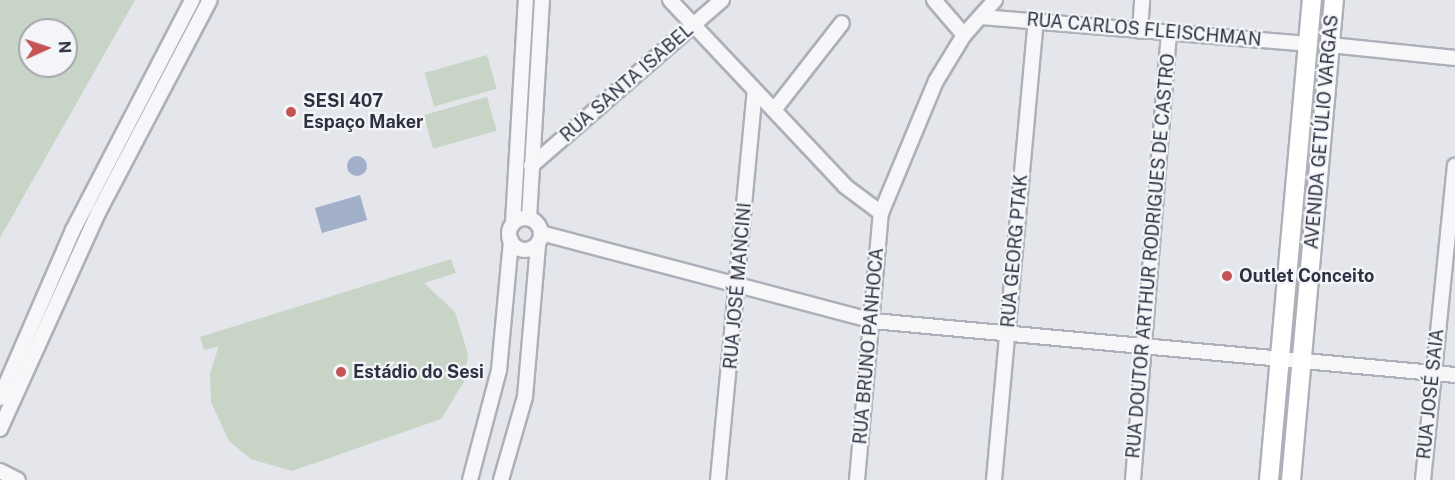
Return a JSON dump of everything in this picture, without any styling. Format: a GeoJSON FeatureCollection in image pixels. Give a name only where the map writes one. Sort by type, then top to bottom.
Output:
{"type":"FeatureCollection","features":[{"type":"Feature","properties":{"kind":"main road","name":"AVENIDA GETÚLIO VARGAS"},"geometry":{"type":"LineString","coordinates":[[1269,480],[1312,0]]}},
{"type":"Feature","properties":{"kind":"main road","name":"AVENIDA GETÚLIO VARGAS"},"geometry":{"type":"LineString","coordinates":[[1291,480],[1334,0]]}},
{"type":"Feature","properties":{"kind":"street"},"geometry":{"type":"LineString","coordinates":[[0,398],[73,230],[192,0]]}},
{"type":"Feature","properties":{"kind":"street"},"geometry":{"type":"LineString","coordinates":[[0,429],[99,211],[210,0]]}},
{"type":"Feature","properties":{"kind":"street"},"geometry":{"type":"LineString","coordinates":[[470,480],[499,370],[513,223],[526,0]]}},
{"type":"Feature","properties":{"kind":"street"},"geometry":{"type":"LineString","coordinates":[[501,480],[525,398],[540,239],[529,218],[542,0]]}},
{"type":"Feature","properties":{"kind":"street"},"geometry":{"type":"LineString","coordinates":[[670,0],[845,186],[881,213]]}},
{"type":"Feature","properties":{"kind":"street","name":"RUA SANTA ISABEL"},"geometry":{"type":"LineString","coordinates":[[531,166],[722,0]]}},
{"type":"Feature","properties":{"kind":"street"},"geometry":{"type":"LineString","coordinates":[[934,0],[964,35]]}},
{"type":"Feature","properties":{"kind":"street","name":"RUA BRUNO PANHOCA"},"geometry":{"type":"LineString","coordinates":[[857,480],[881,213],[936,81],[964,35],[995,0]]}},
{"type":"Feature","properties":{"kind":"street"},"geometry":{"type":"LineString","coordinates":[[1140,31],[1142,0]]}},
{"type":"Feature","properties":{"kind":"street","name":"RUA CARLOS FLEISCHMAN"},"geometry":{"type":"LineString","coordinates":[[981,17],[1308,44]]}},
{"type":"Feature","properties":{"kind":"street","name":"RUA GEORG PTAK"},"geometry":{"type":"LineString","coordinates":[[994,480],[1036,21]]}},
{"type":"Feature","properties":{"kind":"street"},"geometry":{"type":"LineString","coordinates":[[774,110],[842,23]]}},
{"type":"Feature","properties":{"kind":"street","name":"RUA DOUTOR ARTHUR RODRIGUES DE CASTRO"},"geometry":{"type":"LineString","coordinates":[[1133,480],[1146,346],[1169,33]]}},
{"type":"Feature","properties":{"kind":"street"},"geometry":{"type":"LineString","coordinates":[[1330,45],[1455,58]]}},
{"type":"Feature","properties":{"kind":"street","name":"RUA JOSÉ MANCINI"},"geometry":{"type":"LineString","coordinates":[[718,480],[740,283],[755,92]]}},
{"type":"Feature","properties":{"kind":"street","name":"RUA JOSÉ SAIA"},"geometry":{"type":"LineString","coordinates":[[1423,480],[1433,374],[1453,212],[1455,166]]}},
{"type":"Feature","properties":{"kind":"street"},"geometry":{"type":"LineString","coordinates":[[513,223],[529,218]]}},
{"type":"Feature","properties":{"kind":"street"},"geometry":{"type":"LineString","coordinates":[[511,241],[520,249],[540,239],[740,283],[873,321],[1281,361],[1455,375]]}},
{"type":"Feature","properties":{"kind":"street"},"geometry":{"type":"LineString","coordinates":[[0,471],[18,480]]}},
{"type":"Feature","properties":{"kind":"green space"},"geometry":{"type":"Polygon","coordinates":[[[0,0],[135,0],[0,238],[0,0]]]}},
{"type":"Feature","properties":{"kind":"green space"},"geometry":{"type":"Polygon","coordinates":[[[529,0],[539,0],[525,165],[521,165],[529,0]]]}},
{"type":"Feature","properties":{"kind":"green space"},"geometry":{"type":"Polygon","coordinates":[[[1322,0],[1328,0],[1292,351],[1290,343],[1322,0]]]}},
{"type":"Feature","properties":{"kind":"green space"},"geometry":{"type":"Polygon","coordinates":[[[487,55],[497,89],[434,107],[425,73],[487,55]]]}},
{"type":"Feature","properties":{"kind":"green space"},"geometry":{"type":"Polygon","coordinates":[[[487,97],[497,131],[433,149],[424,115],[487,97]]]}},
{"type":"Feature","properties":{"kind":"green space"},"geometry":{"type":"Polygon","coordinates":[[[451,259],[456,273],[424,283],[455,312],[468,354],[464,382],[441,419],[292,471],[251,459],[229,441],[211,402],[210,373],[219,346],[204,350],[200,337],[451,259]]]}},
{"type":"Feature","properties":{"kind":"green space"},"geometry":{"type":"Polygon","coordinates":[[[1292,368],[1284,480],[1277,480],[1287,369],[1292,368]]]}},
{"type":"Feature","properties":{"kind":"water"},"geometry":{"type":"Polygon","coordinates":[[[357,156],[364,159],[367,166],[364,173],[357,176],[350,173],[347,166],[350,159],[357,156]]]}},
{"type":"Feature","properties":{"kind":"water"},"geometry":{"type":"Polygon","coordinates":[[[360,195],[367,220],[322,233],[315,208],[360,195]]]}},
{"type":"Feature","properties":{"kind":"place","name":"SESI 407 Espaço Maker"},"geometry":{"type":"Point","coordinates":[291,112]}},
{"type":"Feature","properties":{"kind":"place","name":"Outlet Conceito"},"geometry":{"type":"Point","coordinates":[1227,276]}},
{"type":"Feature","properties":{"kind":"place","name":"Estádio do Sesi"},"geometry":{"type":"Point","coordinates":[341,372]}}]}
